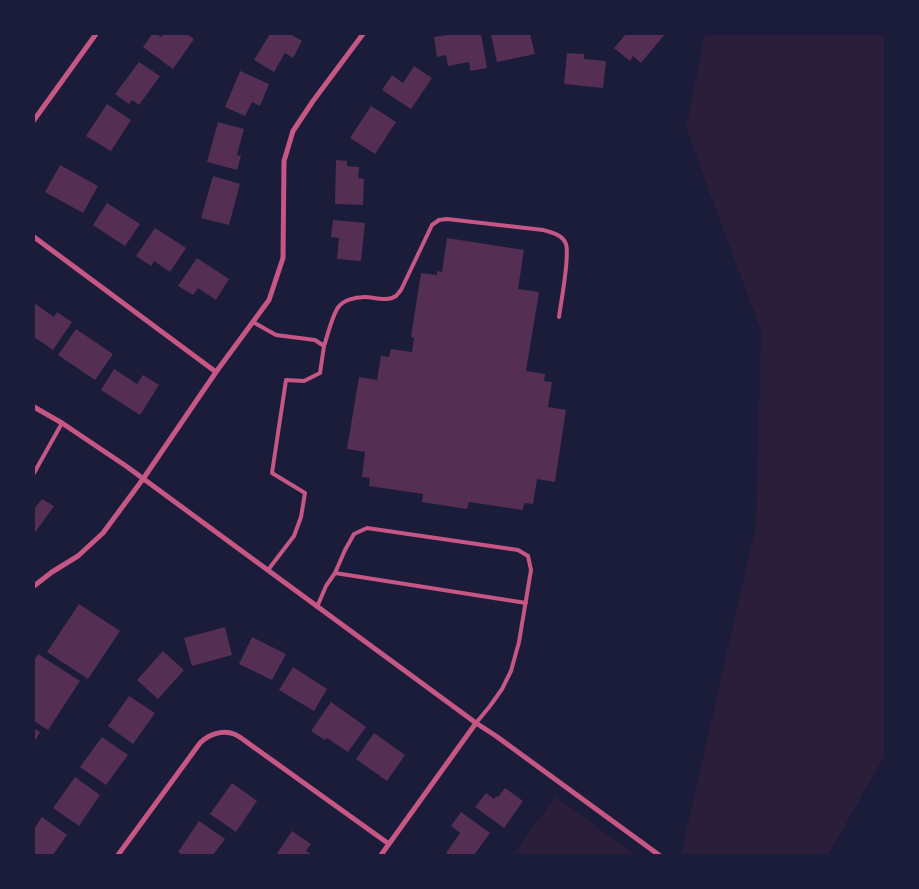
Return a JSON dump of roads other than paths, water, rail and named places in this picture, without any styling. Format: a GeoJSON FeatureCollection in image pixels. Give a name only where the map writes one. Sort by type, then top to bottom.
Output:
{"type":"FeatureCollection","features":[{"type":"Feature","properties":{"kind":"street"},"geometry":{"type":"LineString","coordinates":[[34,120],[96,34]]}},
{"type":"Feature","properties":{"kind":"street"},"geometry":{"type":"LineString","coordinates":[[34,586],[78,556],[103,533],[269,300],[283,258],[284,161],[293,131],[363,34]]}},
{"type":"Feature","properties":{"kind":"street"},"geometry":{"type":"LineString","coordinates":[[34,237],[216,372]]}},
{"type":"Feature","properties":{"kind":"street"},"geometry":{"type":"LineString","coordinates":[[34,407],[62,423],[143,479],[659,855]]}},
{"type":"Feature","properties":{"kind":"street"},"geometry":{"type":"LineString","coordinates":[[381,855],[476,723]]}},
{"type":"Feature","properties":{"kind":"street"},"geometry":{"type":"LineString","coordinates":[[118,855],[205,738],[223,732],[234,734],[248,743],[389,844]]}},
{"type":"Feature","properties":{"kind":"lane"},"geometry":{"type":"LineString","coordinates":[[268,570],[294,536],[301,517],[304,493],[272,473],[286,380],[304,381],[320,372],[324,346],[330,326],[338,308],[343,302],[364,297],[387,298],[395,296],[401,290],[432,225],[439,220],[447,219],[543,230],[561,237],[566,244],[567,261],[559,317]]}},
{"type":"Feature","properties":{"kind":"lane"},"geometry":{"type":"LineString","coordinates":[[253,322],[276,335],[315,340],[324,346]]}},
{"type":"Feature","properties":{"kind":"lane"},"geometry":{"type":"LineString","coordinates":[[34,473],[62,423]]}},
{"type":"Feature","properties":{"kind":"lane"},"geometry":{"type":"LineString","coordinates":[[317,606],[354,534],[367,528],[518,550],[528,556],[531,570],[519,642],[511,671],[502,689],[476,723]]}},
{"type":"Feature","properties":{"kind":"lane"},"geometry":{"type":"LineString","coordinates":[[335,572],[526,603]]}}]}
